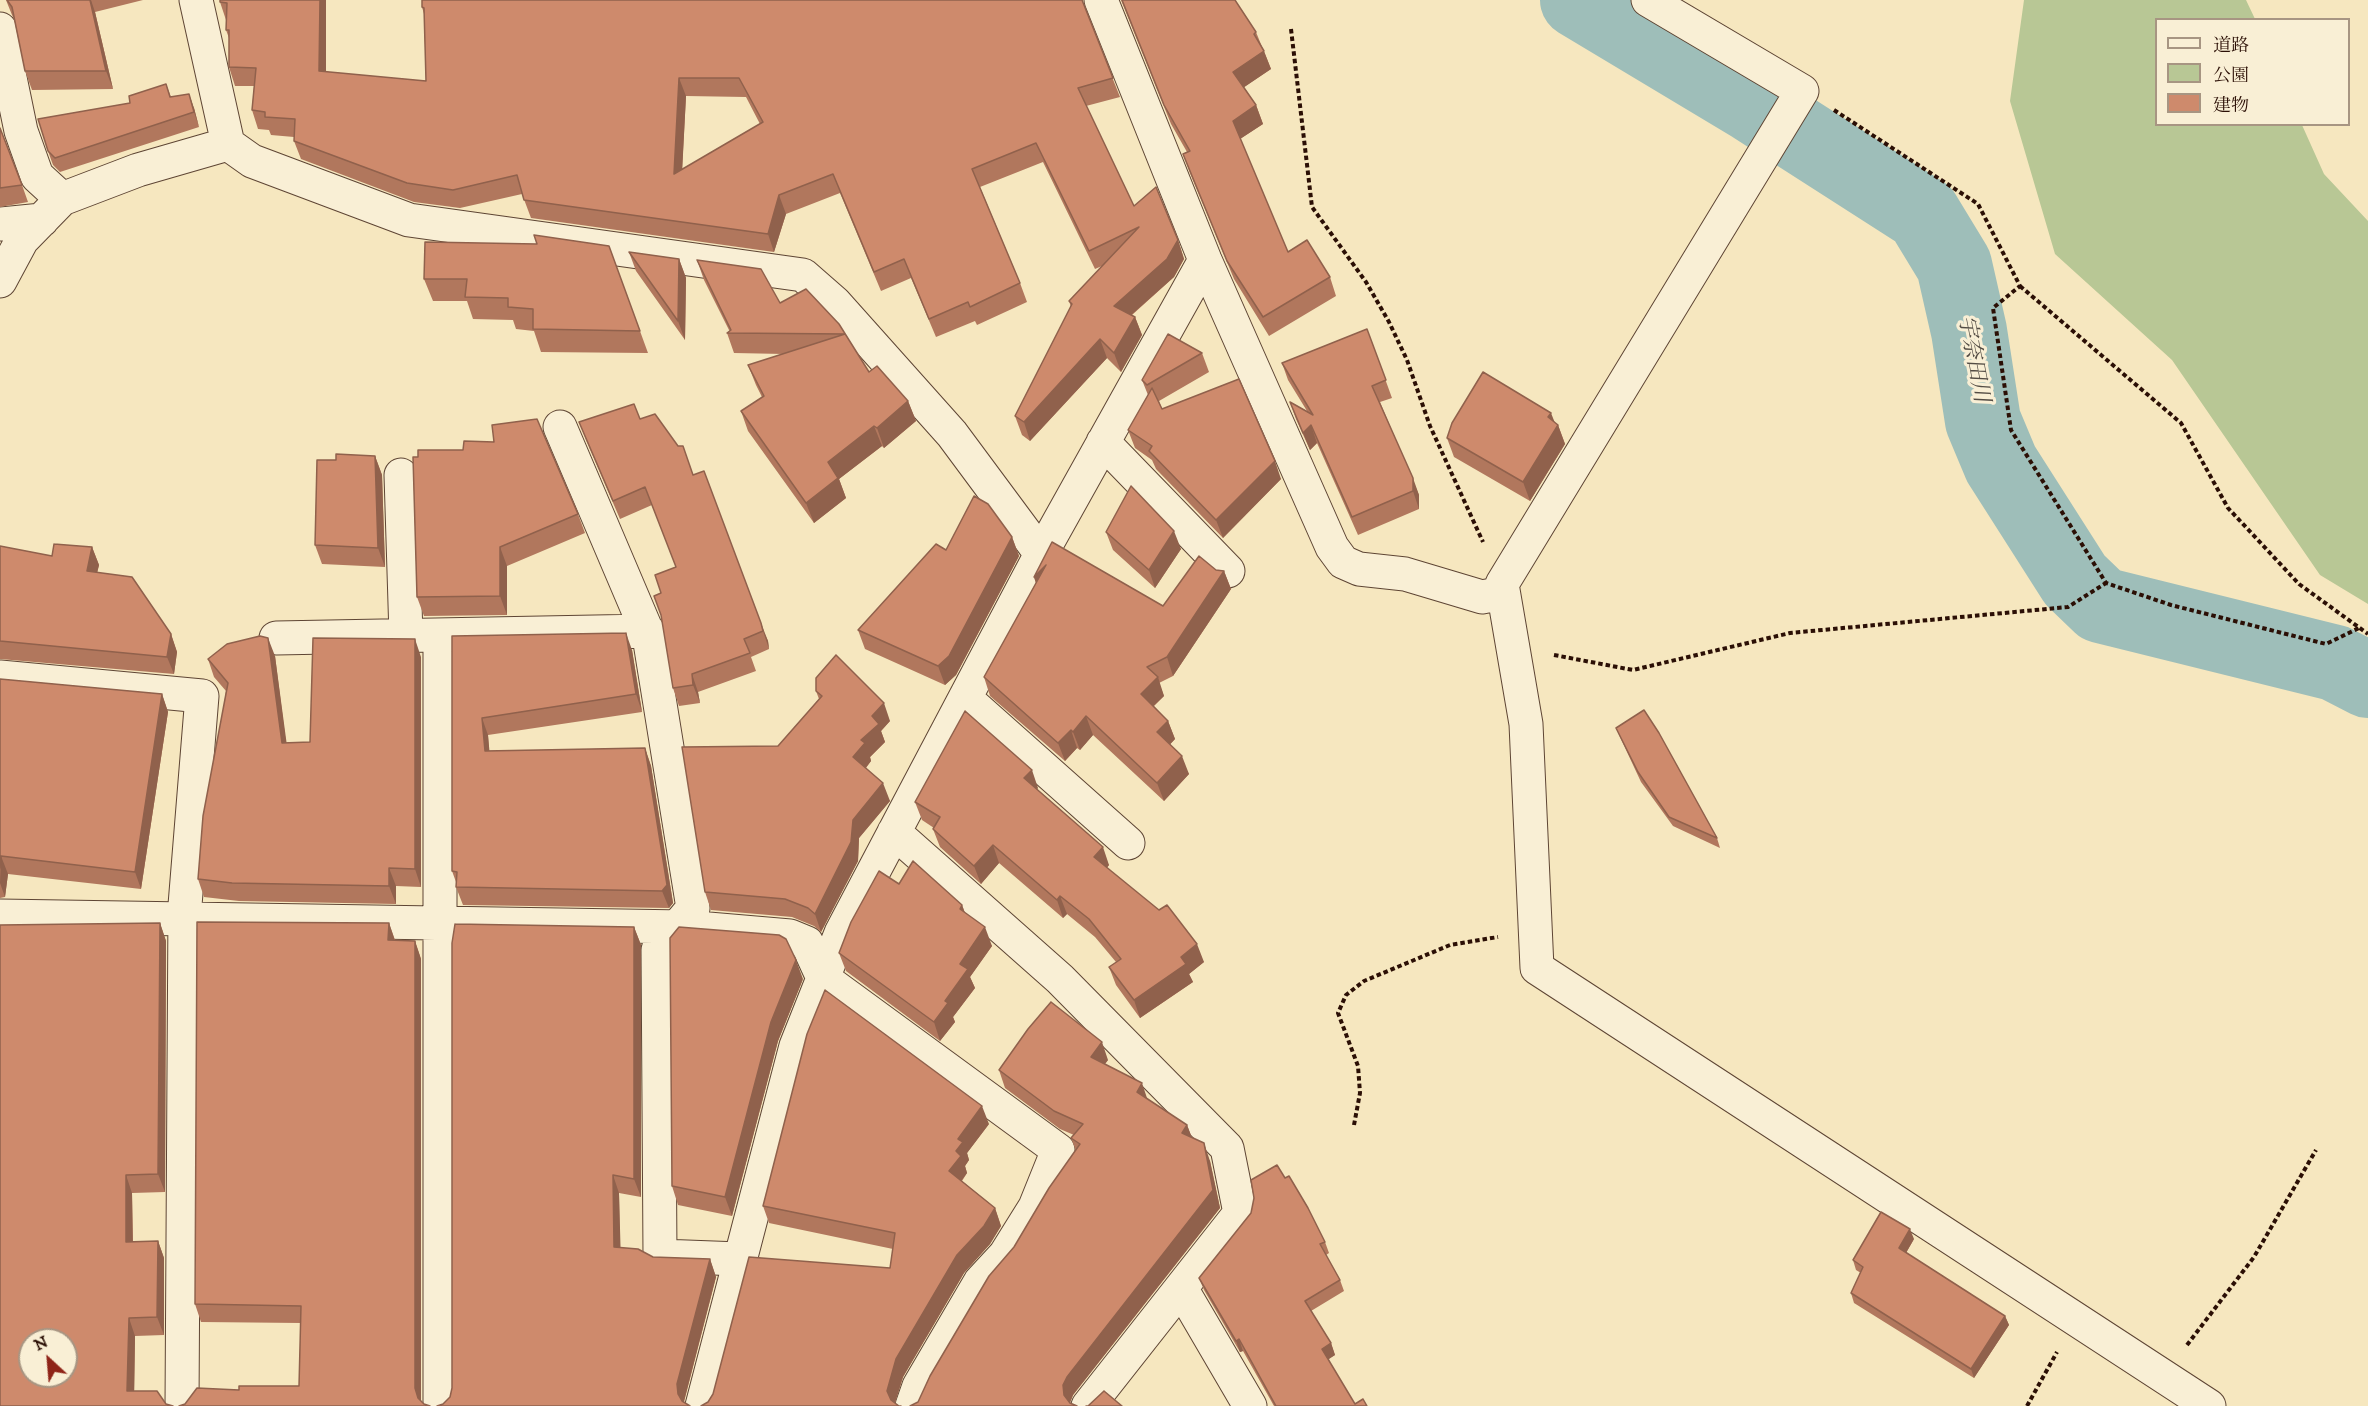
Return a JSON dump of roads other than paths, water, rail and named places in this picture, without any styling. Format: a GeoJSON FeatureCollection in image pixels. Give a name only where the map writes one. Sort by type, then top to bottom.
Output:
{"type":"FeatureCollection","features":[{"type":"Feature","properties":{"kind":"street"},"geometry":{"type":"LineString","coordinates":[[196,0],[228,144],[252,161],[410,220],[803,275],[835,303],[952,434],[1041,554]]}},
{"type":"Feature","properties":{"kind":"street"},"geometry":{"type":"LineString","coordinates":[[1101,0],[1205,260],[1332,547],[1343,562],[1359,569],[1405,574],[1482,597],[1508,580],[1799,97],[1648,0]]}},
{"type":"Feature","properties":{"kind":"street"},"geometry":{"type":"LineString","coordinates":[[0,29],[21,131],[52,209]]}},
{"type":"Feature","properties":{"kind":"street"},"geometry":{"type":"LineString","coordinates":[[0,224],[52,209],[138,170],[228,144]]}},
{"type":"Feature","properties":{"kind":"street"},"geometry":{"type":"LineString","coordinates":[[0,281],[22,240],[52,209]]}},
{"type":"Feature","properties":{"kind":"street"},"geometry":{"type":"LineString","coordinates":[[702,1406],[796,1046],[841,933],[1041,554],[1205,260]]}},
{"type":"Feature","properties":{"kind":"street"},"geometry":{"type":"LineString","coordinates":[[560,427],[648,631],[693,908],[658,950],[660,1256],[740,1259]]}},
{"type":"Feature","properties":{"kind":"street"},"geometry":{"type":"LineString","coordinates":[[1103,442],[1228,571]]}},
{"type":"Feature","properties":{"kind":"street"},"geometry":{"type":"LineString","coordinates":[[401,475],[406,636]]}},
{"type":"Feature","properties":{"kind":"street"},"geometry":{"type":"LineString","coordinates":[[1508,580],[1512,647],[1526,724],[1537,968],[2210,1406]]}},
{"type":"Feature","properties":{"kind":"street"},"geometry":{"type":"LineString","coordinates":[[276,638],[648,631]]}},
{"type":"Feature","properties":{"kind":"street"},"geometry":{"type":"LineString","coordinates":[[440,635],[440,1406]]}},
{"type":"Feature","properties":{"kind":"street"},"geometry":{"type":"LineString","coordinates":[[0,676],[202,696],[185,919],[182,1406]]}},
{"type":"Feature","properties":{"kind":"street"},"geometry":{"type":"LineString","coordinates":[[965,698],[1128,843]]}},
{"type":"Feature","properties":{"kind":"street"},"geometry":{"type":"LineString","coordinates":[[894,832],[1060,979],[1227,1148],[1240,1213],[1088,1406]]}},
{"type":"Feature","properties":{"kind":"street"},"geometry":{"type":"LineString","coordinates":[[0,916],[678,927],[790,936],[807,944],[823,978],[1058,1150],[1035,1207],[1005,1255],[980,1281],[919,1386],[912,1406]]}},
{"type":"Feature","properties":{"kind":"street"},"geometry":{"type":"LineString","coordinates":[[1181,1288],[1250,1406]]}},
{"type":"Feature","properties":{"kind":"waterway","name":"宇奈田川"},"geometry":{"type":"LineString","coordinates":[[1578,0],[1753,105],[1923,214],[1954,265],[1969,331],[1983,421],[2001,464],[2075,580],[2101,605],[2335,663],[2368,680]]}}]}
